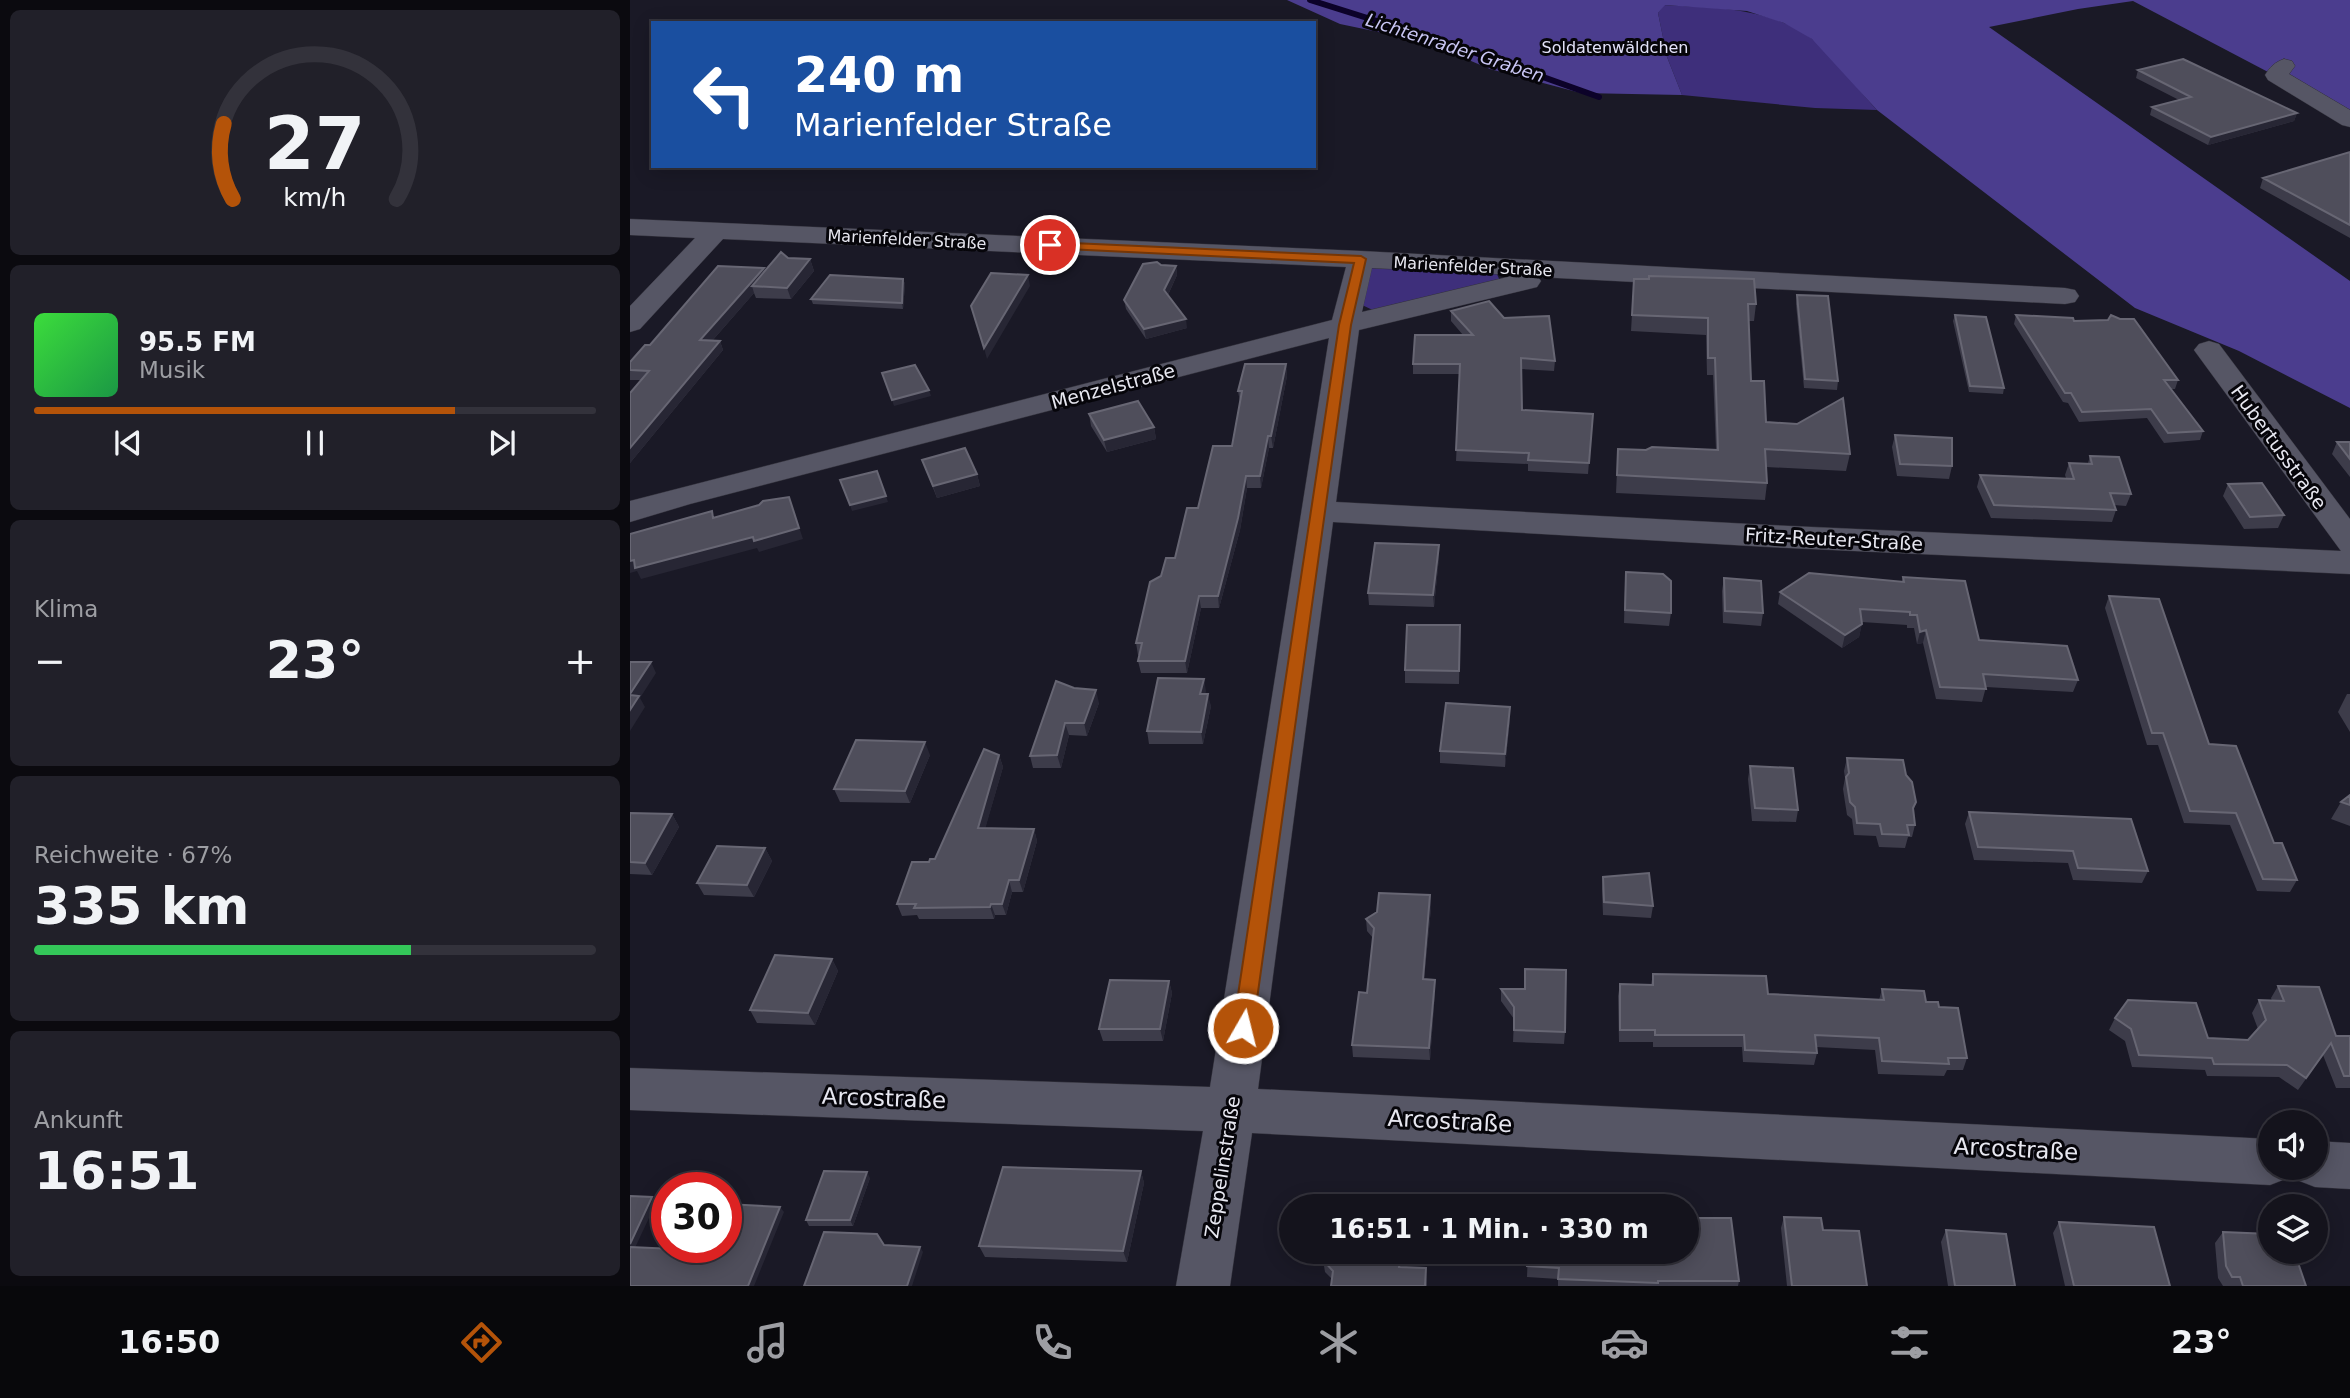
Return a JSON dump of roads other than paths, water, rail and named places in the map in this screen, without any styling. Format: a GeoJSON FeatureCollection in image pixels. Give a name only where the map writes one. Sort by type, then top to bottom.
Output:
{"type":"FeatureCollection","features":[{"type":"Feature","properties":{"kind":"street"},"geometry":{"type":"LineString","coordinates":[[2284,66],[2276,75],[2350,120]]}},
{"type":"Feature","properties":{"kind":"street","name":"Marienfelder Straße"},"geometry":{"type":"LineString","coordinates":[[630,227],[1361,259],[1548,271],[2065,296]]}},
{"type":"Feature","properties":{"kind":"street"},"geometry":{"type":"LineString","coordinates":[[630,323],[716,230]]}},
{"type":"Feature","properties":{"kind":"street","name":"Zeppelinstraße"},"geometry":{"type":"LineString","coordinates":[[1203,1286],[1345,325],[1361,259]]}},
{"type":"Feature","properties":{"kind":"street","name":"Menzelstraße"},"geometry":{"type":"LineString","coordinates":[[630,512],[678,497],[1345,325],[1535,279],[1548,271]]}},
{"type":"Feature","properties":{"kind":"street","name":"Hubertusstraße"},"geometry":{"type":"LineString","coordinates":[[2209,350],[2350,544]]}},
{"type":"Feature","properties":{"kind":"street","name":"Menzelstraße"},"geometry":{"type":"LineString","coordinates":[[630,496],[678,497]]}},
{"type":"Feature","properties":{"kind":"street","name":"Fritz-Reuter-Straße"},"geometry":{"type":"LineString","coordinates":[[1317,511],[1769,536],[2350,563]]}},
{"type":"Feature","properties":{"kind":"street","name":"Arcostraße"},"geometry":{"type":"LineString","coordinates":[[630,1089],[1231,1110],[2258,1161]]}},
{"type":"Feature","properties":{"kind":"street"},"geometry":{"type":"LineString","coordinates":[[2328,1165],[2350,1166]]}},
{"type":"Feature","properties":{"kind":"waterway","name":"Lichtenrader Graben"},"geometry":{"type":"LineString","coordinates":[[1310,0],[1453,45],[1599,97]]}},
{"type":"Feature","properties":{"kind":"park label","name":"Soldatenwäldchen"},"geometry":{"type":"Point","coordinates":[1615,47]}}]}
